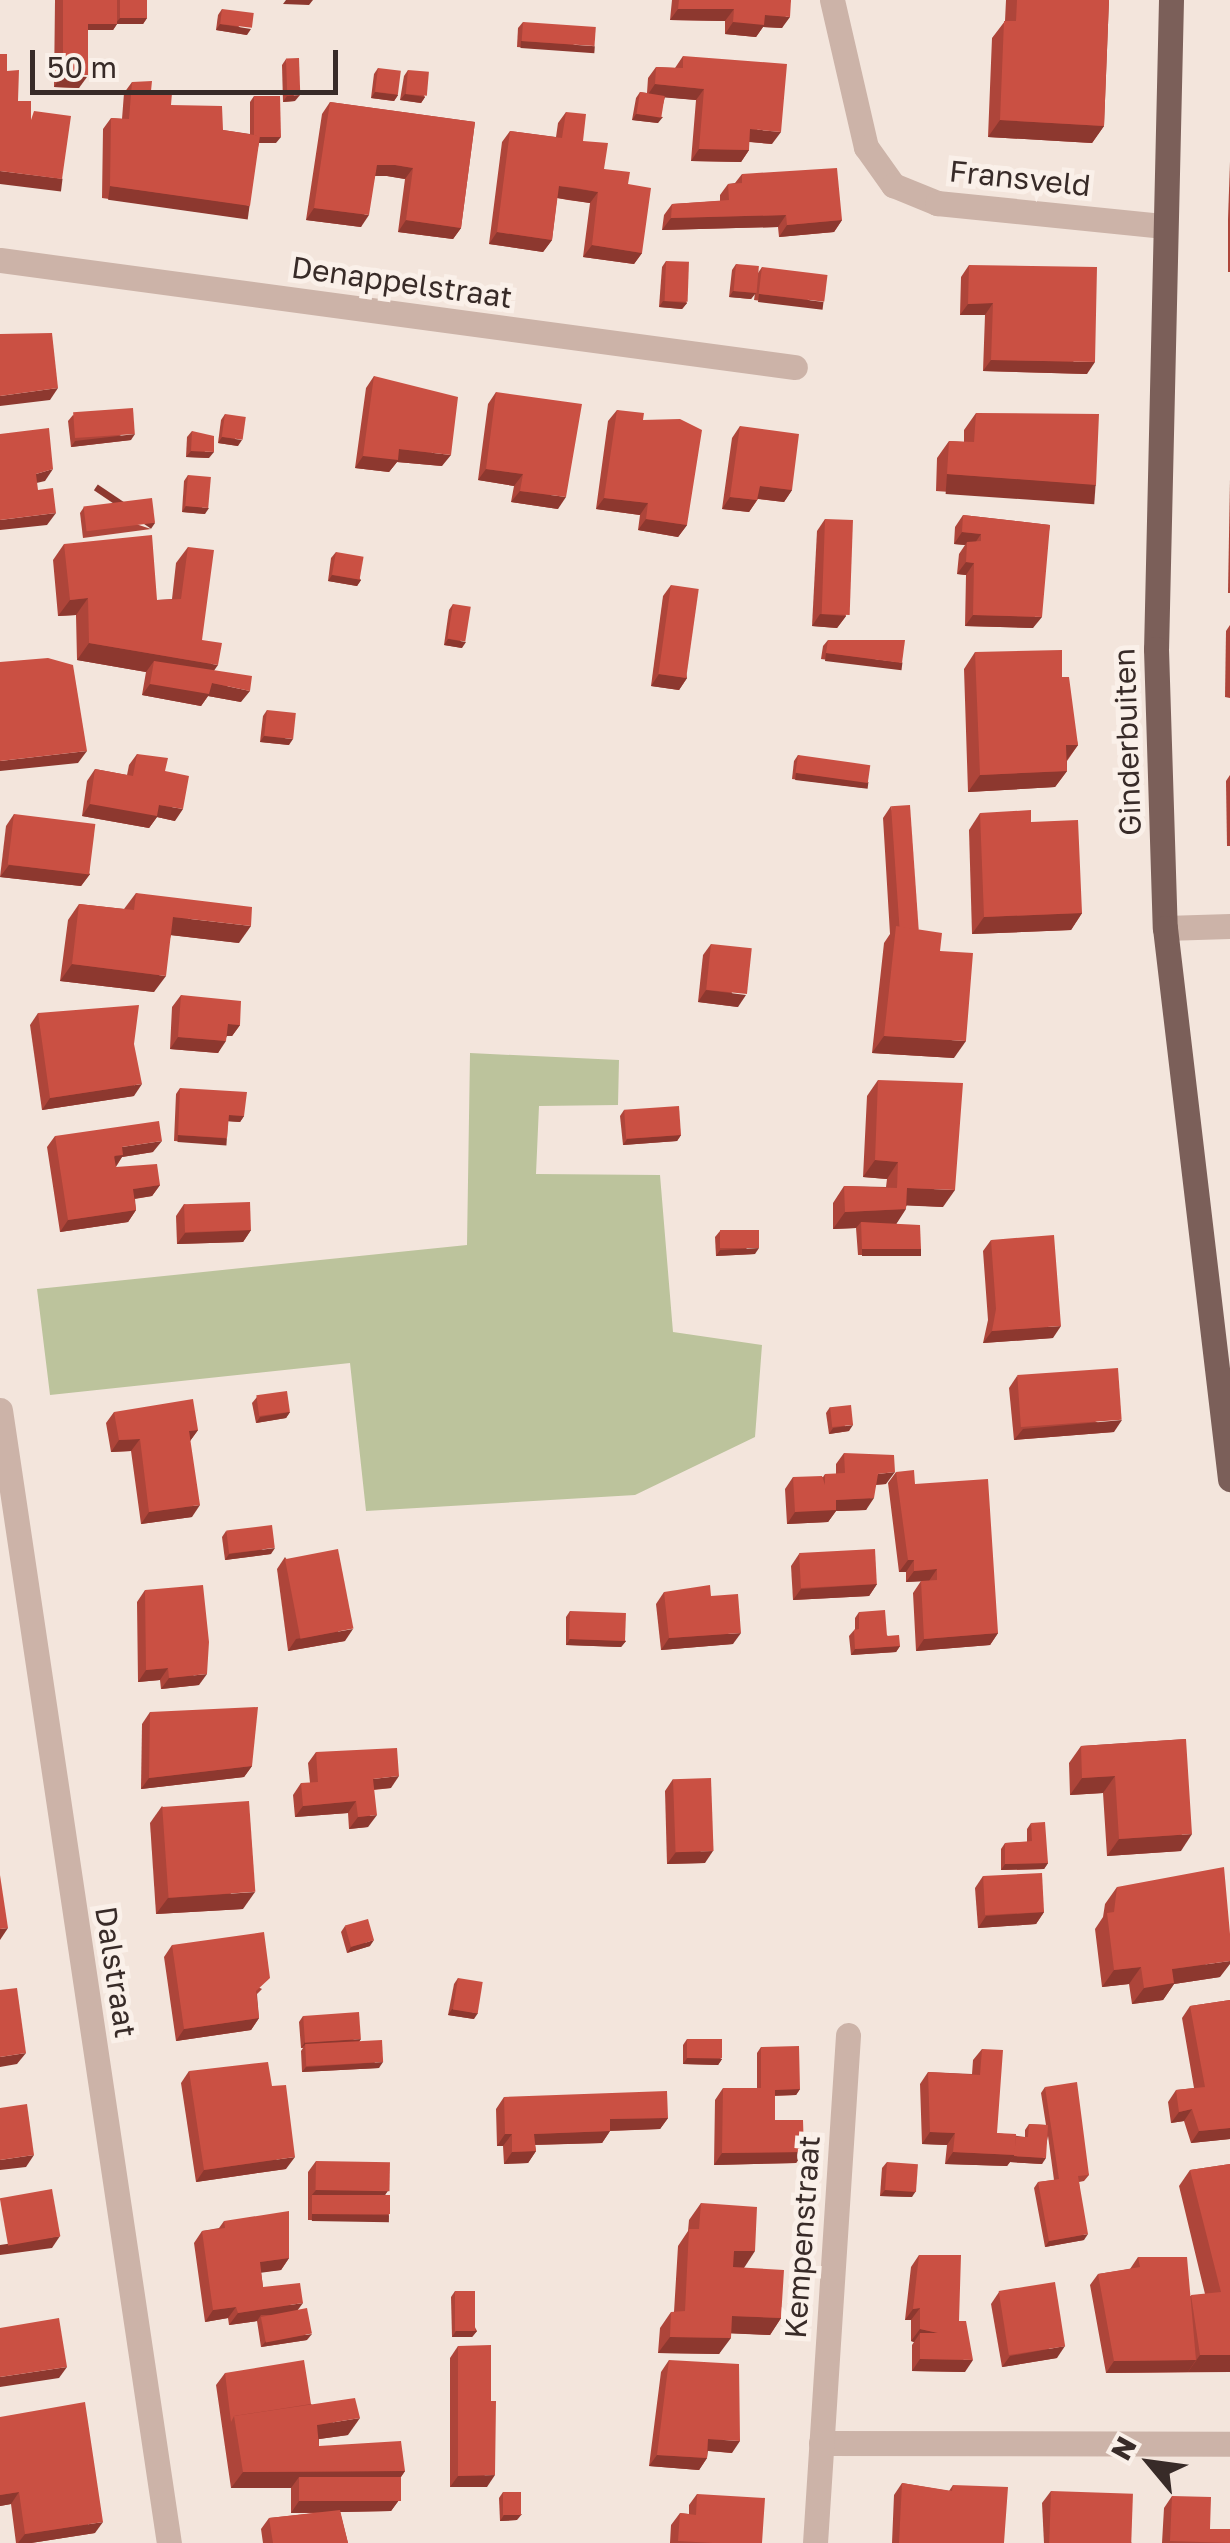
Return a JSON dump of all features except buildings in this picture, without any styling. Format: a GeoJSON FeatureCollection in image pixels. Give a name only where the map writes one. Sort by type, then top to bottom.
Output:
{"type":"FeatureCollection","features":[{"type":"Feature","properties":{"kind":"main road","name":"Ginderbuiten"},"geometry":{"type":"LineString","coordinates":[[1171,0],[1162,226],[1156,649],[1165,928],[1230,1479]]}},
{"type":"Feature","properties":{"kind":"street","name":"Fransveld"},"geometry":{"type":"LineString","coordinates":[[832,0],[866,147],[893,185],[937,203],[1162,226]]}},
{"type":"Feature","properties":{"kind":"street","name":"Denappelstraat"},"geometry":{"type":"LineString","coordinates":[[0,260],[795,368]]}},
{"type":"Feature","properties":{"kind":"street"},"geometry":{"type":"LineString","coordinates":[[1165,928],[1230,926]]}},
{"type":"Feature","properties":{"kind":"street","name":"Dalstraat"},"geometry":{"type":"LineString","coordinates":[[0,1410],[169,2543]]}},
{"type":"Feature","properties":{"kind":"street","name":"Kempenstraat"},"geometry":{"type":"LineString","coordinates":[[816,2543],[848,2035]]}},
{"type":"Feature","properties":{"kind":"street"},"geometry":{"type":"LineString","coordinates":[[821,2443],[1230,2444]]}},
{"type":"Feature","properties":{"kind":"green space"},"geometry":{"type":"Polygon","coordinates":[[[470,1053],[619,1060],[618,1105],[539,1106],[536,1174],[660,1175],[673,1332],[762,1345],[755,1437],[635,1495],[366,1511],[350,1363],[50,1395],[37,1289],[467,1245],[470,1053]]]}}]}
